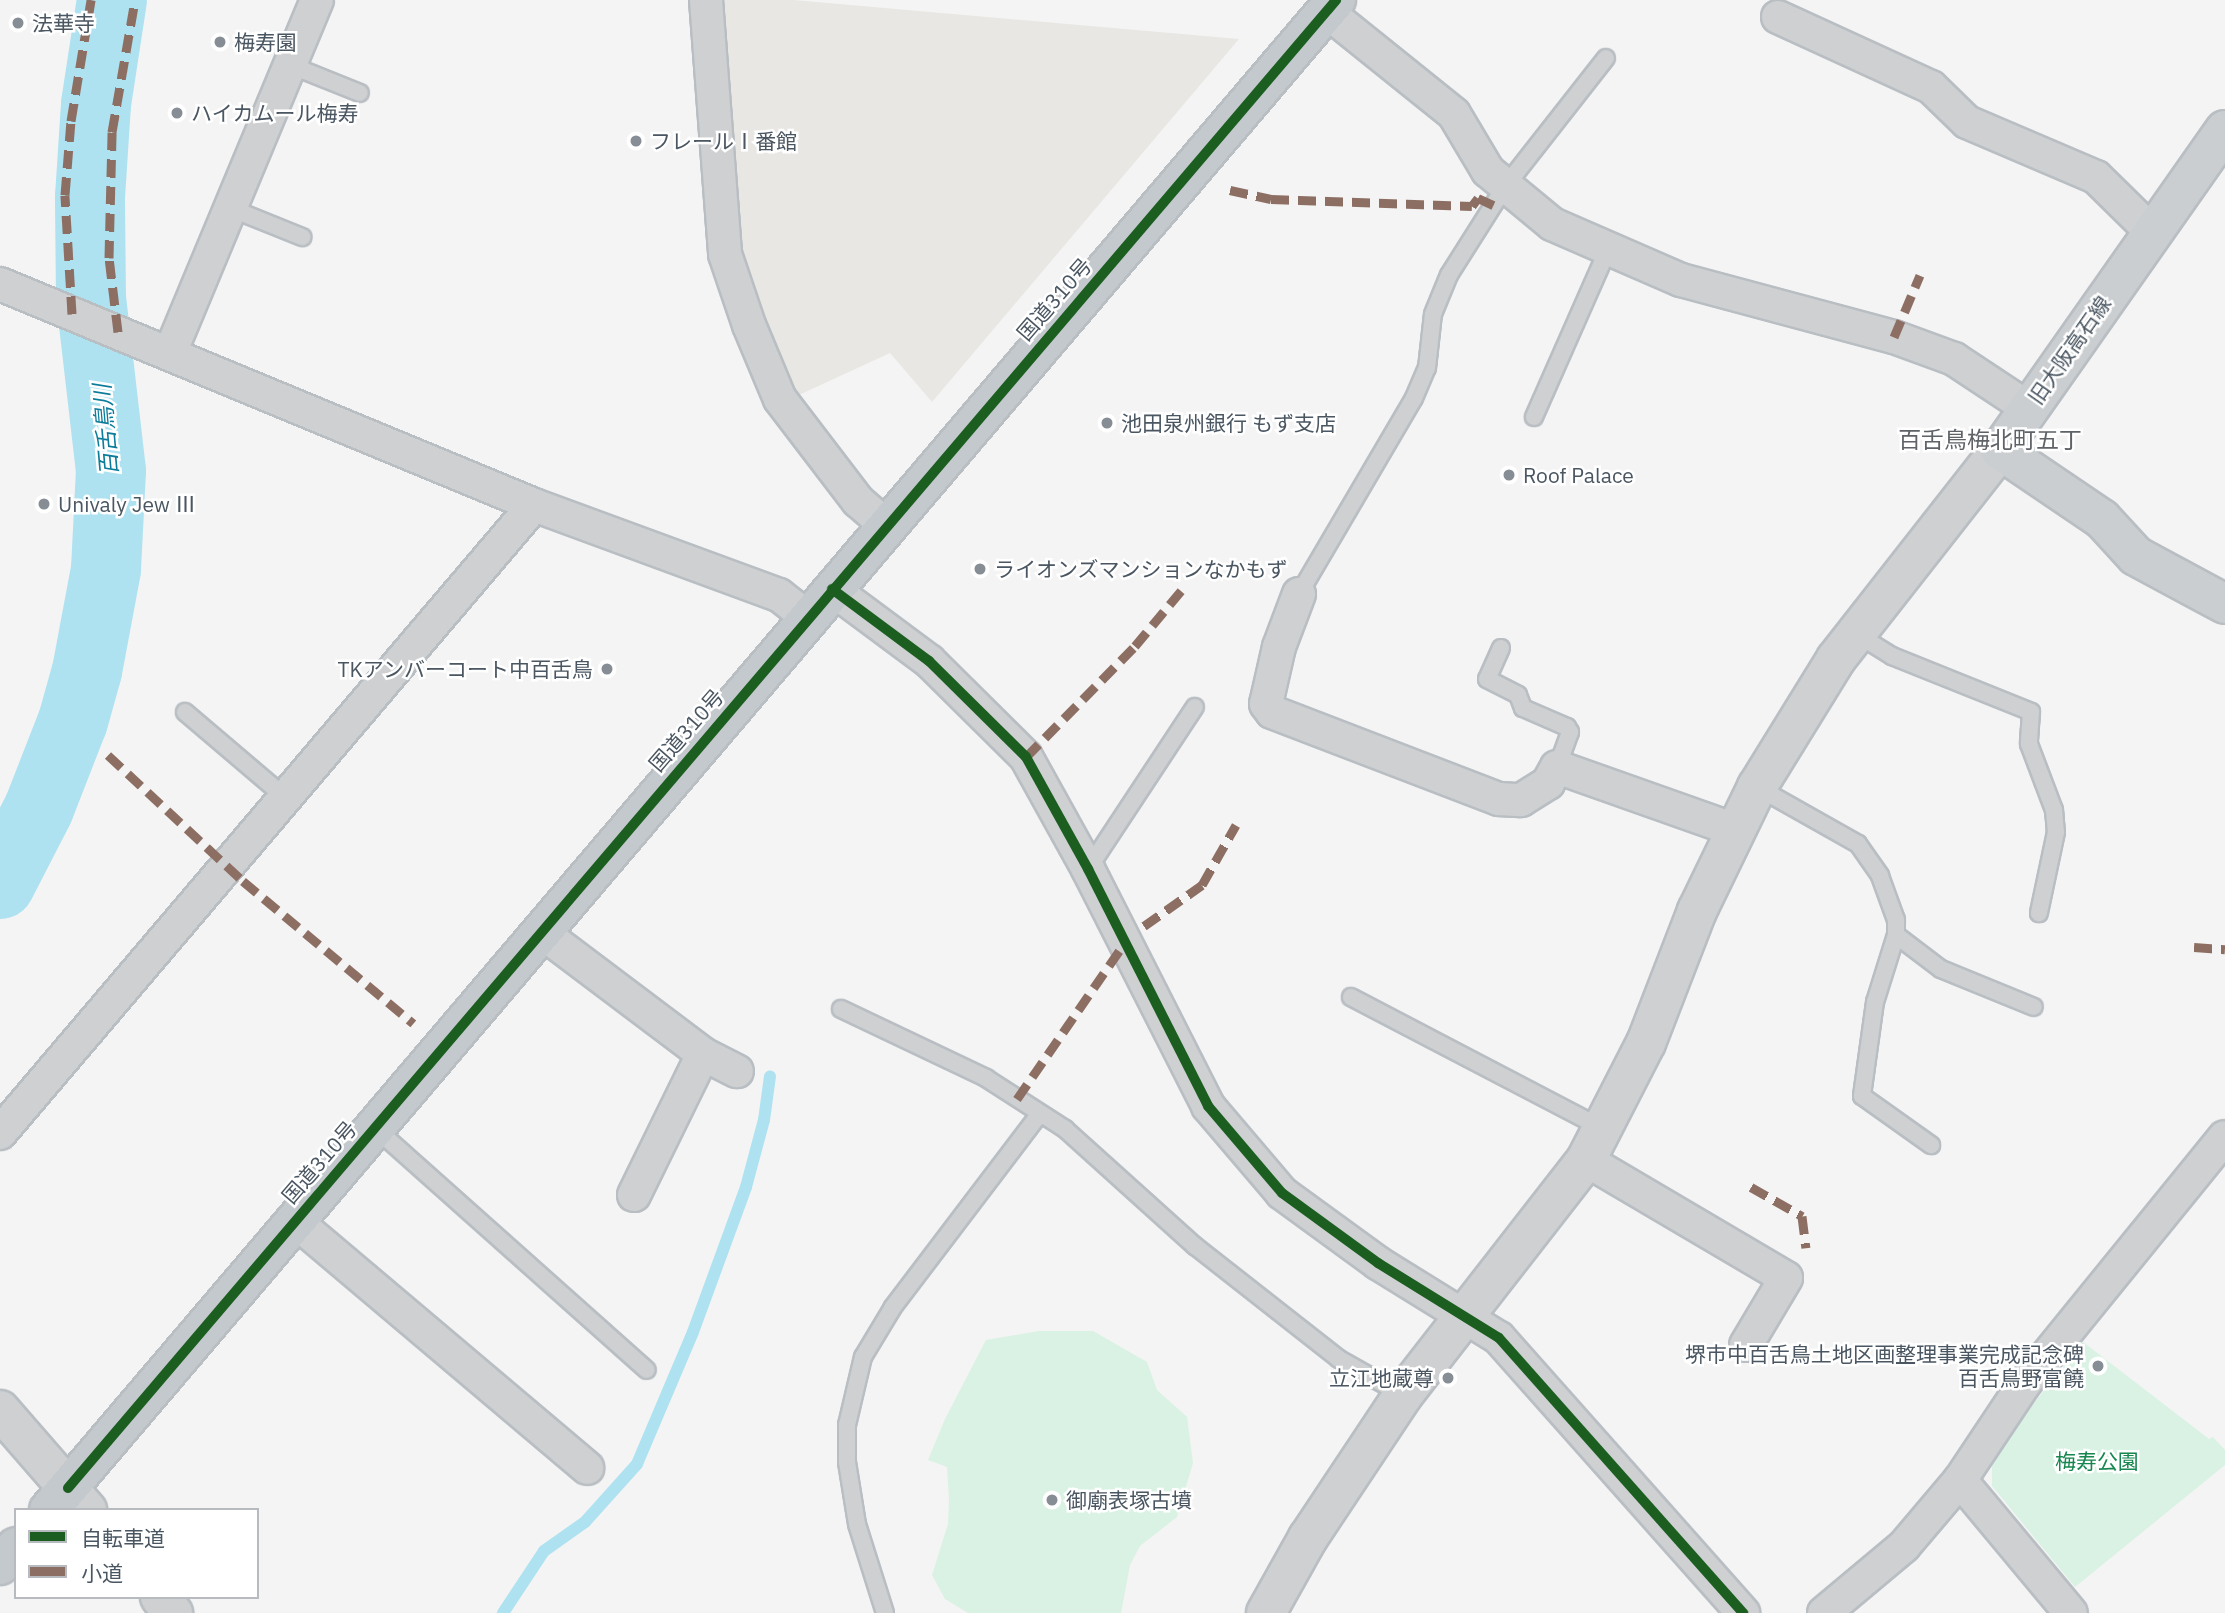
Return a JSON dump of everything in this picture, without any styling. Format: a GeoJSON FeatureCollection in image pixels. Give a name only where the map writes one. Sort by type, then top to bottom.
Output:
{"type":"FeatureCollection","features":[{"type":"Feature","properties":{"kind":"highway","name":"国道310号"},"geometry":{"type":"LineString","coordinates":[[68,1502],[294,1220],[1331,5]]}},
{"type":"Feature","properties":{"kind":"highway"},"geometry":{"type":"LineString","coordinates":[[0,1565],[14,1550]]}},
{"type":"Feature","properties":{"kind":"main road","name":"旧大阪高石線"},"geometry":{"type":"LineString","coordinates":[[2000,450],[2151,230],[2224,134]]}},
{"type":"Feature","properties":{"kind":"main road"},"geometry":{"type":"LineString","coordinates":[[2000,450],[2102,519],[2136,556],[2225,604]]}},
{"type":"Feature","properties":{"kind":"street"},"geometry":{"type":"LineString","coordinates":[[170,353],[317,0]]}},
{"type":"Feature","properties":{"kind":"street"},"geometry":{"type":"LineString","coordinates":[[706,0],[725,254],[748,325],[780,398],[858,501],[886,525]]}},
{"type":"Feature","properties":{"kind":"street"},"geometry":{"type":"LineString","coordinates":[[1331,5],[1454,114],[1504,188],[1552,224],[1681,281],[1894,337],[1954,359],[2028,408]]}},
{"type":"Feature","properties":{"kind":"street"},"geometry":{"type":"LineString","coordinates":[[1778,17],[1931,87],[1968,122],[2096,177],[2151,230]]}},
{"type":"Feature","properties":{"kind":"street"},"geometry":{"type":"LineString","coordinates":[[0,284],[534,505],[779,595],[808,618]]}},
{"type":"Feature","properties":{"kind":"street"},"geometry":{"type":"LineString","coordinates":[[1266,1613],[1308,1538],[1403,1395],[1594,1144],[1646,1043],[1697,911],[1757,787],[1855,634],[2000,450]]}},
{"type":"Feature","properties":{"kind":"street"},"geometry":{"type":"LineString","coordinates":[[0,1133],[534,505]]}},
{"type":"Feature","properties":{"kind":"street"},"geometry":{"type":"LineString","coordinates":[[832,589],[929,661],[1026,757],[1088,869],[1208,1106],[1282,1193],[1378,1264],[1466,1315],[1508,1349],[1743,1613]]}},
{"type":"Feature","properties":{"kind":"street"},"geometry":{"type":"LineString","coordinates":[[1299,594],[1279,647],[1266,704],[1272,712],[1499,799],[1521,800],[1548,783],[1558,767],[1735,830]]}},
{"type":"Feature","properties":{"kind":"street"},"geometry":{"type":"LineString","coordinates":[[540,931],[703,1054],[737,1071]]}},
{"type":"Feature","properties":{"kind":"street"},"geometry":{"type":"LineString","coordinates":[[634,1195],[703,1054]]}},
{"type":"Feature","properties":{"kind":"street"},"geometry":{"type":"LineString","coordinates":[[1824,1613],[1904,1546],[1961,1480],[2024,1384],[2225,1137]]}},
{"type":"Feature","properties":{"kind":"street"},"geometry":{"type":"LineString","coordinates":[[1594,1144],[1786,1278],[1746,1345]]}},
{"type":"Feature","properties":{"kind":"street"},"geometry":{"type":"LineString","coordinates":[[294,1220],[587,1468]]}},
{"type":"Feature","properties":{"kind":"street"},"geometry":{"type":"LineString","coordinates":[[0,1410],[68,1502]]}},
{"type":"Feature","properties":{"kind":"street"},"geometry":{"type":"LineString","coordinates":[[1961,1480],[2071,1613]]}},
{"type":"Feature","properties":{"kind":"street"},"geometry":{"type":"LineString","coordinates":[[162,1599],[173,1613]]}},
{"type":"Feature","properties":{"kind":"lane"},"geometry":{"type":"LineString","coordinates":[[1299,594],[1414,398],[1427,368],[1433,314],[1449,275],[1504,188],[1606,58]]}},
{"type":"Feature","properties":{"kind":"lane"},"geometry":{"type":"LineString","coordinates":[[290,65],[360,93]]}},
{"type":"Feature","properties":{"kind":"lane"},"geometry":{"type":"LineString","coordinates":[[230,208],[302,237]]}},
{"type":"Feature","properties":{"kind":"lane"},"geometry":{"type":"LineString","coordinates":[[1534,417],[1608,249]]}},
{"type":"Feature","properties":{"kind":"lane"},"geometry":{"type":"LineString","coordinates":[[1855,634],[1892,656],[2031,712],[2029,744],[2054,810],[2056,832],[2039,913]]}},
{"type":"Feature","properties":{"kind":"lane"},"geometry":{"type":"LineString","coordinates":[[1501,648],[1487,680],[1518,695],[1522,708],[1567,727],[1570,732],[1558,767]]}},
{"type":"Feature","properties":{"kind":"lane"},"geometry":{"type":"LineString","coordinates":[[1088,869],[1195,707]]}},
{"type":"Feature","properties":{"kind":"lane"},"geometry":{"type":"LineString","coordinates":[[185,712],[286,798]]}},
{"type":"Feature","properties":{"kind":"lane"},"geometry":{"type":"LineString","coordinates":[[1757,787],[1858,844],[1880,876],[1896,920],[1896,935],[1875,1002],[1862,1096],[1931,1145]]}},
{"type":"Feature","properties":{"kind":"lane"},"geometry":{"type":"LineString","coordinates":[[1896,935],[1941,969],[2034,1007]]}},
{"type":"Feature","properties":{"kind":"lane"},"geometry":{"type":"LineString","coordinates":[[1351,997],[1594,1144]]}},
{"type":"Feature","properties":{"kind":"lane"},"geometry":{"type":"LineString","coordinates":[[841,1009],[986,1078],[1040,1113],[1113,1168],[1195,1246],[1339,1359],[1403,1395]]}},
{"type":"Feature","properties":{"kind":"lane"},"geometry":{"type":"LineString","coordinates":[[885,1613],[857,1524],[847,1462],[847,1425],[863,1357],[893,1307],[1040,1113]]}},
{"type":"Feature","properties":{"kind":"lane"},"geometry":{"type":"LineString","coordinates":[[374,1127],[647,1370]]}},
{"type":"Feature","properties":{"kind":"shaded area"},"geometry":{"type":"Polygon","coordinates":[[[714,0],[794,0],[1239,39],[932,402],[890,353],[799,395],[753,300],[739,256],[714,0]]]}},
{"type":"Feature","properties":{"kind":"green space"},"geometry":{"type":"Polygon","coordinates":[[[1039,1331],[1093,1331],[1147,1362],[1157,1390],[1187,1417],[1193,1463],[1177,1517],[1140,1546],[1130,1565],[1121,1613],[968,1613],[945,1599],[932,1575],[948,1524],[949,1500],[947,1467],[928,1460],[945,1419],[986,1340],[1039,1331]]]}},
{"type":"Feature","properties":{"kind":"green space","name":"梅寿公園"},"geometry":{"type":"Polygon","coordinates":[[[2083,1342],[2209,1439],[2213,1437],[2225,1450],[2225,1465],[2075,1587],[1992,1486],[1992,1465],[2026,1413],[2083,1342]]]}},
{"type":"Feature","properties":{"kind":"waterway","name":"百舌鳥川"},"geometry":{"type":"LineString","coordinates":[[0,884],[39,808],[73,721],[87,671],[106,569],[111,471],[91,299],[90,197],[96,104],[112,0]]}},
{"type":"Feature","properties":{"kind":"waterway"},"geometry":{"type":"LineString","coordinates":[[503,1613],[544,1551],[585,1522],[637,1464],[693,1332],[746,1187],[764,1120],[770,1076]]}},
{"type":"Feature","properties":{"kind":"marked path"},"geometry":{"type":"LineString","coordinates":[[72,314],[65,195],[71,121],[91,0]]}},
{"type":"Feature","properties":{"kind":"marked path"},"geometry":{"type":"LineString","coordinates":[[118,332],[109,258],[112,132],[135,0]]}},
{"type":"Feature","properties":{"kind":"marked path"},"geometry":{"type":"LineString","coordinates":[[1230,190],[1271,199],[1472,206],[1478,198],[1493,205]]}},
{"type":"Feature","properties":{"kind":"marked path"},"geometry":{"type":"LineString","coordinates":[[1894,337],[1920,275]]}},
{"type":"Feature","properties":{"kind":"marked path"},"geometry":{"type":"LineString","coordinates":[[1026,757],[1135,646],[1185,586]]}},
{"type":"Feature","properties":{"kind":"marked path"},"geometry":{"type":"LineString","coordinates":[[108,755],[243,881],[413,1023]]}},
{"type":"Feature","properties":{"kind":"marked path"},"geometry":{"type":"LineString","coordinates":[[1144,926],[1202,885],[1236,825]]}},
{"type":"Feature","properties":{"kind":"marked path"},"geometry":{"type":"LineString","coordinates":[[1017,1099],[1124,944]]}},
{"type":"Feature","properties":{"kind":"marked path"},"geometry":{"type":"LineString","coordinates":[[2194,947],[2225,949]]}},
{"type":"Feature","properties":{"kind":"marked path"},"geometry":{"type":"LineString","coordinates":[[1751,1187],[1802,1216],[1806,1248]]}},
{"type":"Feature","properties":{"kind":"cycle path"},"geometry":{"type":"LineString","coordinates":[[68,1488],[1336,0]]}},
{"type":"Feature","properties":{"kind":"cycle path"},"geometry":{"type":"LineString","coordinates":[[832,589],[929,661],[1026,757],[1088,869],[1208,1106],[1282,1193],[1378,1263],[1499,1338],[1743,1613]]}},
{"type":"Feature","properties":{"kind":"place","name":"法華寺"},"geometry":{"type":"Point","coordinates":[18,23]}},
{"type":"Feature","properties":{"kind":"place","name":"梅寿園"},"geometry":{"type":"Point","coordinates":[220,42]}},
{"type":"Feature","properties":{"kind":"place","name":"ハイカムール梅寿"},"geometry":{"type":"Point","coordinates":[177,113]}},
{"type":"Feature","properties":{"kind":"place","name":"フレールⅠ番館"},"geometry":{"type":"Point","coordinates":[636,141]}},
{"type":"Feature","properties":{"kind":"place","name":"池田泉州銀行 もず支店"},"geometry":{"type":"Point","coordinates":[1107,423]}},
{"type":"Feature","properties":{"kind":"place","name":"Roof Palace"},"geometry":{"type":"Point","coordinates":[1509,475]}},
{"type":"Feature","properties":{"kind":"place","name":"Univaly Jew Ⅲ"},"geometry":{"type":"Point","coordinates":[44,504]}},
{"type":"Feature","properties":{"kind":"place","name":"ライオンズマンションなかもず"},"geometry":{"type":"Point","coordinates":[980,569]}},
{"type":"Feature","properties":{"kind":"place","name":"TKアンバーコート中百舌鳥"},"geometry":{"type":"Point","coordinates":[607,669]}},
{"type":"Feature","properties":{"kind":"place","name":"堺市中百舌鳥土地区画整理事業完成記念碑 百舌鳥野富饒"},"geometry":{"type":"Point","coordinates":[2098,1366]}},
{"type":"Feature","properties":{"kind":"place","name":"立江地蔵尊"},"geometry":{"type":"Point","coordinates":[1448,1378]}},
{"type":"Feature","properties":{"kind":"place","name":"御廟表塚古墳"},"geometry":{"type":"Point","coordinates":[1052,1500]}},
{"type":"Feature","properties":{"kind":"district","name":"百舌鳥梅北町五丁"},"geometry":{"type":"Point","coordinates":[1990,439]}}]}
